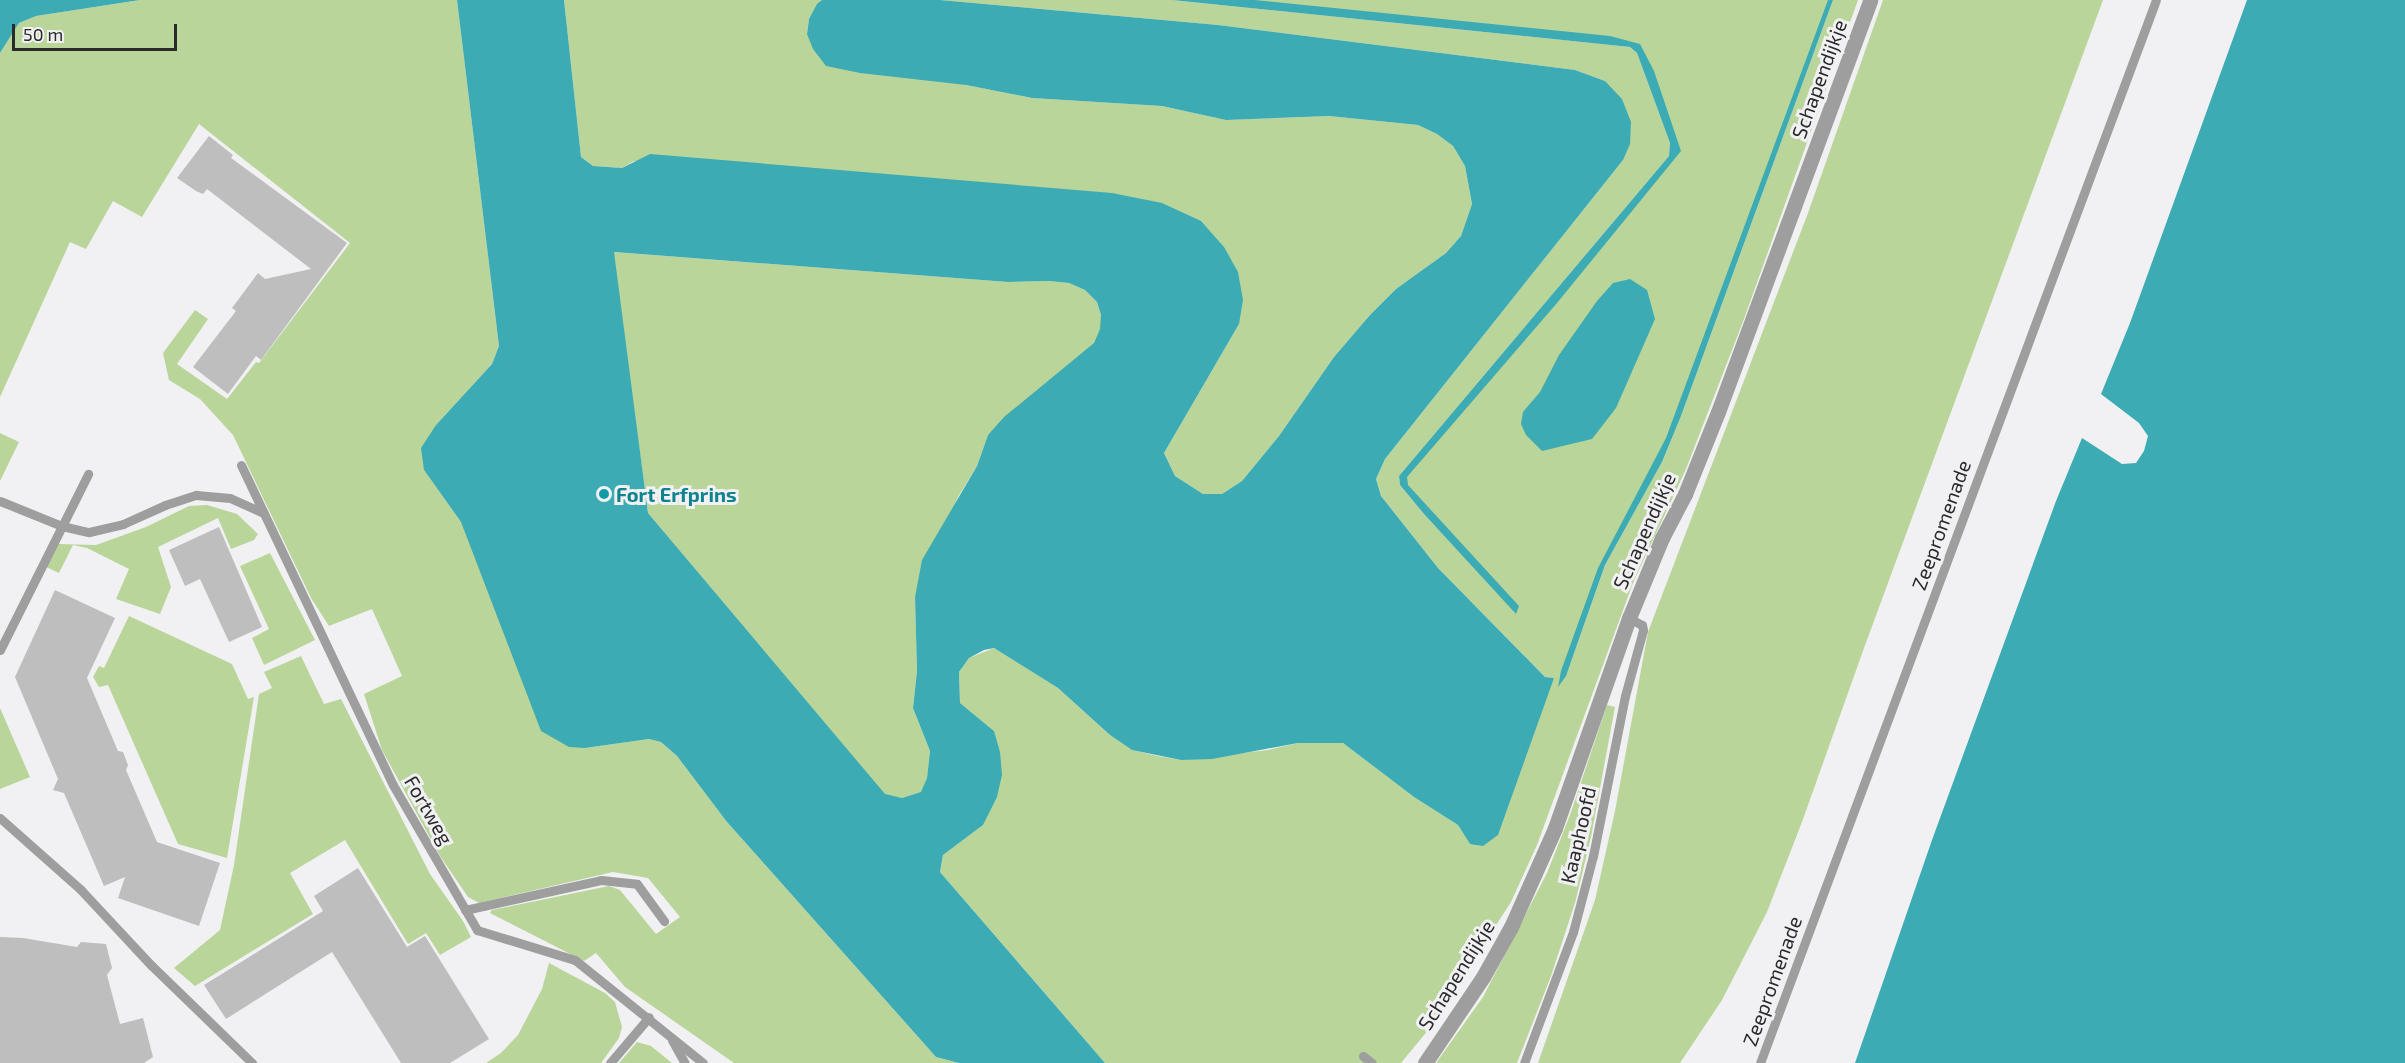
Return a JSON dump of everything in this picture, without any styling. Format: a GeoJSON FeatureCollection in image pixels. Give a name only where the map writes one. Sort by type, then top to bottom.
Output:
{"type":"FeatureCollection","features":[{"type":"Feature","properties":{"kind":"street","name":"Schapendijkje"},"geometry":{"type":"LineString","coordinates":[[1425,1063],[1484,977],[1520,906],[1555,828],[1629,618],[1662,538],[1685,494],[1724,398],[1870,0]]}},
{"type":"Feature","properties":{"kind":"lane","name":"Zeepromenade"},"geometry":{"type":"LineString","coordinates":[[1760,1063],[2156,0]]}},
{"type":"Feature","properties":{"kind":"lane","name":"Fortweg"},"geometry":{"type":"LineString","coordinates":[[241,465],[393,785],[477,930],[575,960],[649,1017],[703,1063]]}},
{"type":"Feature","properties":{"kind":"lane"},"geometry":{"type":"LineString","coordinates":[[0,650],[88,474]]}},
{"type":"Feature","properties":{"kind":"lane"},"geometry":{"type":"LineString","coordinates":[[0,501],[62,526],[89,532],[123,524],[165,505],[196,495],[230,498],[264,513]]}},
{"type":"Feature","properties":{"kind":"lane","name":"Kaaphoofd"},"geometry":{"type":"LineString","coordinates":[[1524,1063],[1573,932],[1593,856],[1625,696],[1643,630],[1642,625],[1629,618]]}},
{"type":"Feature","properties":{"kind":"lane"},"geometry":{"type":"LineString","coordinates":[[0,818],[81,890],[151,965],[252,1063]]}},
{"type":"Feature","properties":{"kind":"lane"},"geometry":{"type":"LineString","coordinates":[[465,910],[601,880],[637,884],[664,921]]}},
{"type":"Feature","properties":{"kind":"lane"},"geometry":{"type":"LineString","coordinates":[[609,1063],[649,1017]]}},
{"type":"Feature","properties":{"kind":"lane"},"geometry":{"type":"LineString","coordinates":[[668,1033],[686,1063]]}},
{"type":"Feature","properties":{"kind":"lane"},"geometry":{"type":"LineString","coordinates":[[1363,1056],[1372,1063]]}},
{"type":"Feature","properties":{"kind":"green space"},"geometry":{"type":"Polygon","coordinates":[[[140,0],[457,0],[499,346],[492,364],[436,425],[424,470],[461,522],[585,748],[649,739],[661,742],[677,756],[727,822],[936,1057],[959,1063],[734,1063],[625,987],[596,953],[584,961],[490,913],[492,910],[609,886],[620,890],[656,934],[680,917],[648,878],[613,872],[479,903],[468,897],[440,856],[382,750],[364,694],[402,676],[372,609],[329,626],[311,598],[233,435],[200,399],[169,380],[163,353],[195,310],[208,319],[177,364],[227,399],[256,362],[259,363],[350,243],[199,124],[142,217],[113,201],[86,249],[70,242],[0,397],[0,53],[19,23],[36,16],[140,0]]]}},
{"type":"Feature","properties":{"kind":"green space"},"geometry":{"type":"Polygon","coordinates":[[[564,0],[822,0],[809,19],[807,34],[966,85],[1032,98],[1162,106],[1226,120],[1329,116],[1418,125],[1437,134],[1453,146],[1465,166],[1472,204],[1461,236],[1446,253],[1396,289],[1370,315],[1334,357],[1279,436],[1242,481],[1222,494],[1203,494],[1175,476],[1164,453],[1239,324],[634,161],[622,168],[593,166],[581,157],[564,0]]]}},
{"type":"Feature","properties":{"kind":"green space"},"geometry":{"type":"Polygon","coordinates":[[[940,0],[1172,0],[1630,47],[1637,53],[1670,143],[1669,156],[1399,476],[1400,485],[1424,514],[1516,613],[1402,479],[1677,150],[1638,44],[1236,0],[1829,0],[1670,432],[1605,560],[1566,676],[1605,565],[1662,462],[1681,416],[1833,0],[1858,0],[1744,319],[1686,469],[1633,583],[1537,845],[1511,902],[1429,1029],[1401,1063],[1105,1063],[940,872],[943,855],[983,825],[994,731],[960,703],[959,672],[969,658],[994,648],[1058,688],[1110,735],[1132,750],[1158,756],[1181,760],[1268,750],[1298,743],[1343,743],[1414,797],[1458,825],[1470,844],[1554,678],[1545,677],[1438,568],[1381,496],[1376,479],[1385,459],[1623,160],[1605,81],[1575,70],[1218,25],[940,0]]]}},
{"type":"Feature","properties":{"kind":"green space"},"geometry":{"type":"Polygon","coordinates":[[[1883,0],[2103,0],[1802,822],[1767,912],[1722,1000],[1680,1063],[1538,1063],[1595,900],[1615,811],[1648,632],[1808,213],[1883,0]]]}},
{"type":"Feature","properties":{"kind":"green space"},"geometry":{"type":"Polygon","coordinates":[[[613,252],[1008,282],[1069,283],[1085,290],[1097,302],[1101,315],[1101,329],[1094,344],[988,435],[977,466],[958,497],[915,597],[917,671],[913,708],[930,751],[927,778],[922,792],[902,798],[885,795],[648,513],[613,252]]]}},
{"type":"Feature","properties":{"kind":"green space"},"geometry":{"type":"Polygon","coordinates":[[[0,433],[19,442],[0,481],[0,433]]]}},
{"type":"Feature","properties":{"kind":"green space"},"geometry":{"type":"Polygon","coordinates":[[[207,505],[237,514],[258,534],[254,540],[231,549],[218,518],[158,547],[171,587],[160,614],[116,599],[129,569],[87,548],[73,545],[59,573],[46,567],[58,544],[96,545],[146,527],[189,506],[207,505]]]}},
{"type":"Feature","properties":{"kind":"green space"},"geometry":{"type":"Polygon","coordinates":[[[270,553],[315,640],[264,665],[252,638],[269,629],[240,566],[270,553]]]}},
{"type":"Feature","properties":{"kind":"green space"},"geometry":{"type":"Polygon","coordinates":[[[129,616],[232,664],[248,699],[254,697],[227,858],[178,844],[108,685],[99,687],[93,677],[99,666],[104,668],[129,616]]]}},
{"type":"Feature","properties":{"kind":"green space"},"geometry":{"type":"Polygon","coordinates":[[[301,656],[324,704],[341,699],[430,874],[463,921],[471,937],[440,955],[426,933],[408,944],[345,840],[290,873],[313,914],[195,986],[174,968],[220,930],[234,865],[259,694],[272,688],[264,672],[301,656]]]}},
{"type":"Feature","properties":{"kind":"green space"},"geometry":{"type":"Polygon","coordinates":[[[1607,705],[1615,707],[1591,837],[1575,903],[1551,976],[1517,1063],[1436,1063],[1483,997],[1547,873],[1570,815],[1607,705]]]}},
{"type":"Feature","properties":{"kind":"green space"},"geometry":{"type":"Polygon","coordinates":[[[0,708],[30,777],[0,789],[0,708]]]}},
{"type":"Feature","properties":{"kind":"green space"},"geometry":{"type":"Polygon","coordinates":[[[549,963],[605,993],[615,1002],[622,1027],[619,1038],[601,1063],[486,1063],[501,1053],[518,1035],[542,989],[549,963]]]}},
{"type":"Feature","properties":{"kind":"green space"},"geometry":{"type":"Polygon","coordinates":[[[637,1042],[651,1046],[672,1063],[619,1063],[637,1042]]]}},
{"type":"Feature","properties":{"kind":"water"},"geometry":{"type":"Polygon","coordinates":[[[0,0],[140,0],[36,16],[19,23],[0,53],[0,0]]]}},
{"type":"Feature","properties":{"kind":"water"},"geometry":{"type":"Polygon","coordinates":[[[457,0],[564,0],[581,157],[593,166],[622,168],[650,154],[1112,193],[1162,203],[1201,221],[1224,247],[1238,272],[1243,300],[1239,324],[1164,453],[1175,476],[1203,494],[1222,494],[1242,481],[1279,436],[1334,357],[1370,315],[1396,289],[1446,253],[1461,236],[1472,204],[1465,166],[1453,146],[1437,134],[1418,125],[1329,116],[1226,120],[1162,106],[1032,98],[966,85],[860,73],[826,66],[813,49],[807,34],[809,19],[817,4],[822,0],[940,0],[1218,25],[1575,70],[1605,81],[1622,99],[1631,122],[1630,144],[1623,160],[1385,459],[1376,479],[1381,496],[1438,568],[1545,677],[1554,678],[1498,835],[1483,846],[1470,844],[1458,825],[1414,797],[1343,743],[1298,743],[1212,759],[1181,760],[1132,750],[1110,735],[1058,688],[994,648],[984,650],[969,658],[959,672],[960,703],[994,731],[1000,752],[1002,775],[997,797],[983,825],[943,855],[940,872],[1105,1063],[959,1063],[936,1057],[727,822],[677,756],[661,742],[649,739],[585,748],[569,747],[541,731],[461,522],[424,470],[421,448],[436,425],[492,364],[499,346],[457,0]],[[614,252],[648,513],[885,794],[902,798],[921,792],[927,778],[930,751],[913,708],[917,671],[915,597],[922,560],[977,466],[988,435],[1004,417],[1094,343],[1100,329],[1101,315],[1097,302],[1085,290],[1069,283],[1008,282],[614,252]]]}},
{"type":"Feature","properties":{"kind":"water"},"geometry":{"type":"Polygon","coordinates":[[[1172,0],[1255,0],[1610,36],[1640,44],[1654,71],[1681,151],[1557,303],[1407,477],[1408,485],[1519,606],[1516,614],[1424,514],[1400,485],[1399,476],[1669,156],[1670,143],[1637,53],[1630,47],[1172,0]]]}},
{"type":"Feature","properties":{"kind":"water"},"geometry":{"type":"Polygon","coordinates":[[[1828,0],[1833,0],[1681,416],[1662,462],[1605,565],[1566,676],[1558,687],[1561,671],[1598,568],[1666,438],[1828,0]]]}},
{"type":"Feature","properties":{"kind":"water"},"geometry":{"type":"Polygon","coordinates":[[[2247,0],[2405,0],[2405,1063],[1855,1063],[1932,840],[2056,501],[2082,438],[2122,464],[2136,463],[2144,451],[2148,436],[2139,423],[2101,394],[2130,323],[2247,0]]]}},
{"type":"Feature","properties":{"kind":"water"},"geometry":{"type":"Polygon","coordinates":[[[1630,279],[1647,290],[1655,319],[1616,408],[1592,439],[1542,451],[1526,435],[1521,424],[1523,412],[1540,392],[1559,355],[1597,301],[1613,283],[1630,279]]]}},
{"type":"Feature","properties":{"kind":"building"},"geometry":{"type":"Polygon","coordinates":[[[209,136],[233,155],[231,158],[347,243],[261,360],[256,356],[228,394],[193,367],[236,311],[232,308],[258,273],[265,279],[311,269],[207,189],[203,194],[177,178],[209,136]]]}},
{"type":"Feature","properties":{"kind":"building"},"geometry":{"type":"Polygon","coordinates":[[[219,527],[262,627],[229,642],[200,579],[185,586],[169,550],[219,527]]]}},
{"type":"Feature","properties":{"kind":"building"},"geometry":{"type":"Polygon","coordinates":[[[55,590],[115,618],[87,678],[118,751],[123,752],[128,765],[126,770],[157,842],[220,863],[199,926],[118,898],[125,877],[104,886],[64,793],[53,790],[58,779],[15,677],[55,590]]]}},
{"type":"Feature","properties":{"kind":"building"},"geometry":{"type":"Polygon","coordinates":[[[358,868],[407,947],[425,936],[489,1039],[450,1063],[401,1063],[332,952],[226,1019],[204,985],[323,911],[314,896],[358,868]]]}},
{"type":"Feature","properties":{"kind":"building"},"geometry":{"type":"Polygon","coordinates":[[[0,937],[23,938],[77,947],[81,942],[106,944],[112,968],[107,975],[120,1024],[143,1018],[153,1057],[144,1063],[0,1063],[0,937]]]}},
{"type":"Feature","properties":{"kind":"place","name":"Fort Erfprins"},"geometry":{"type":"Point","coordinates":[604,494]}}]}
